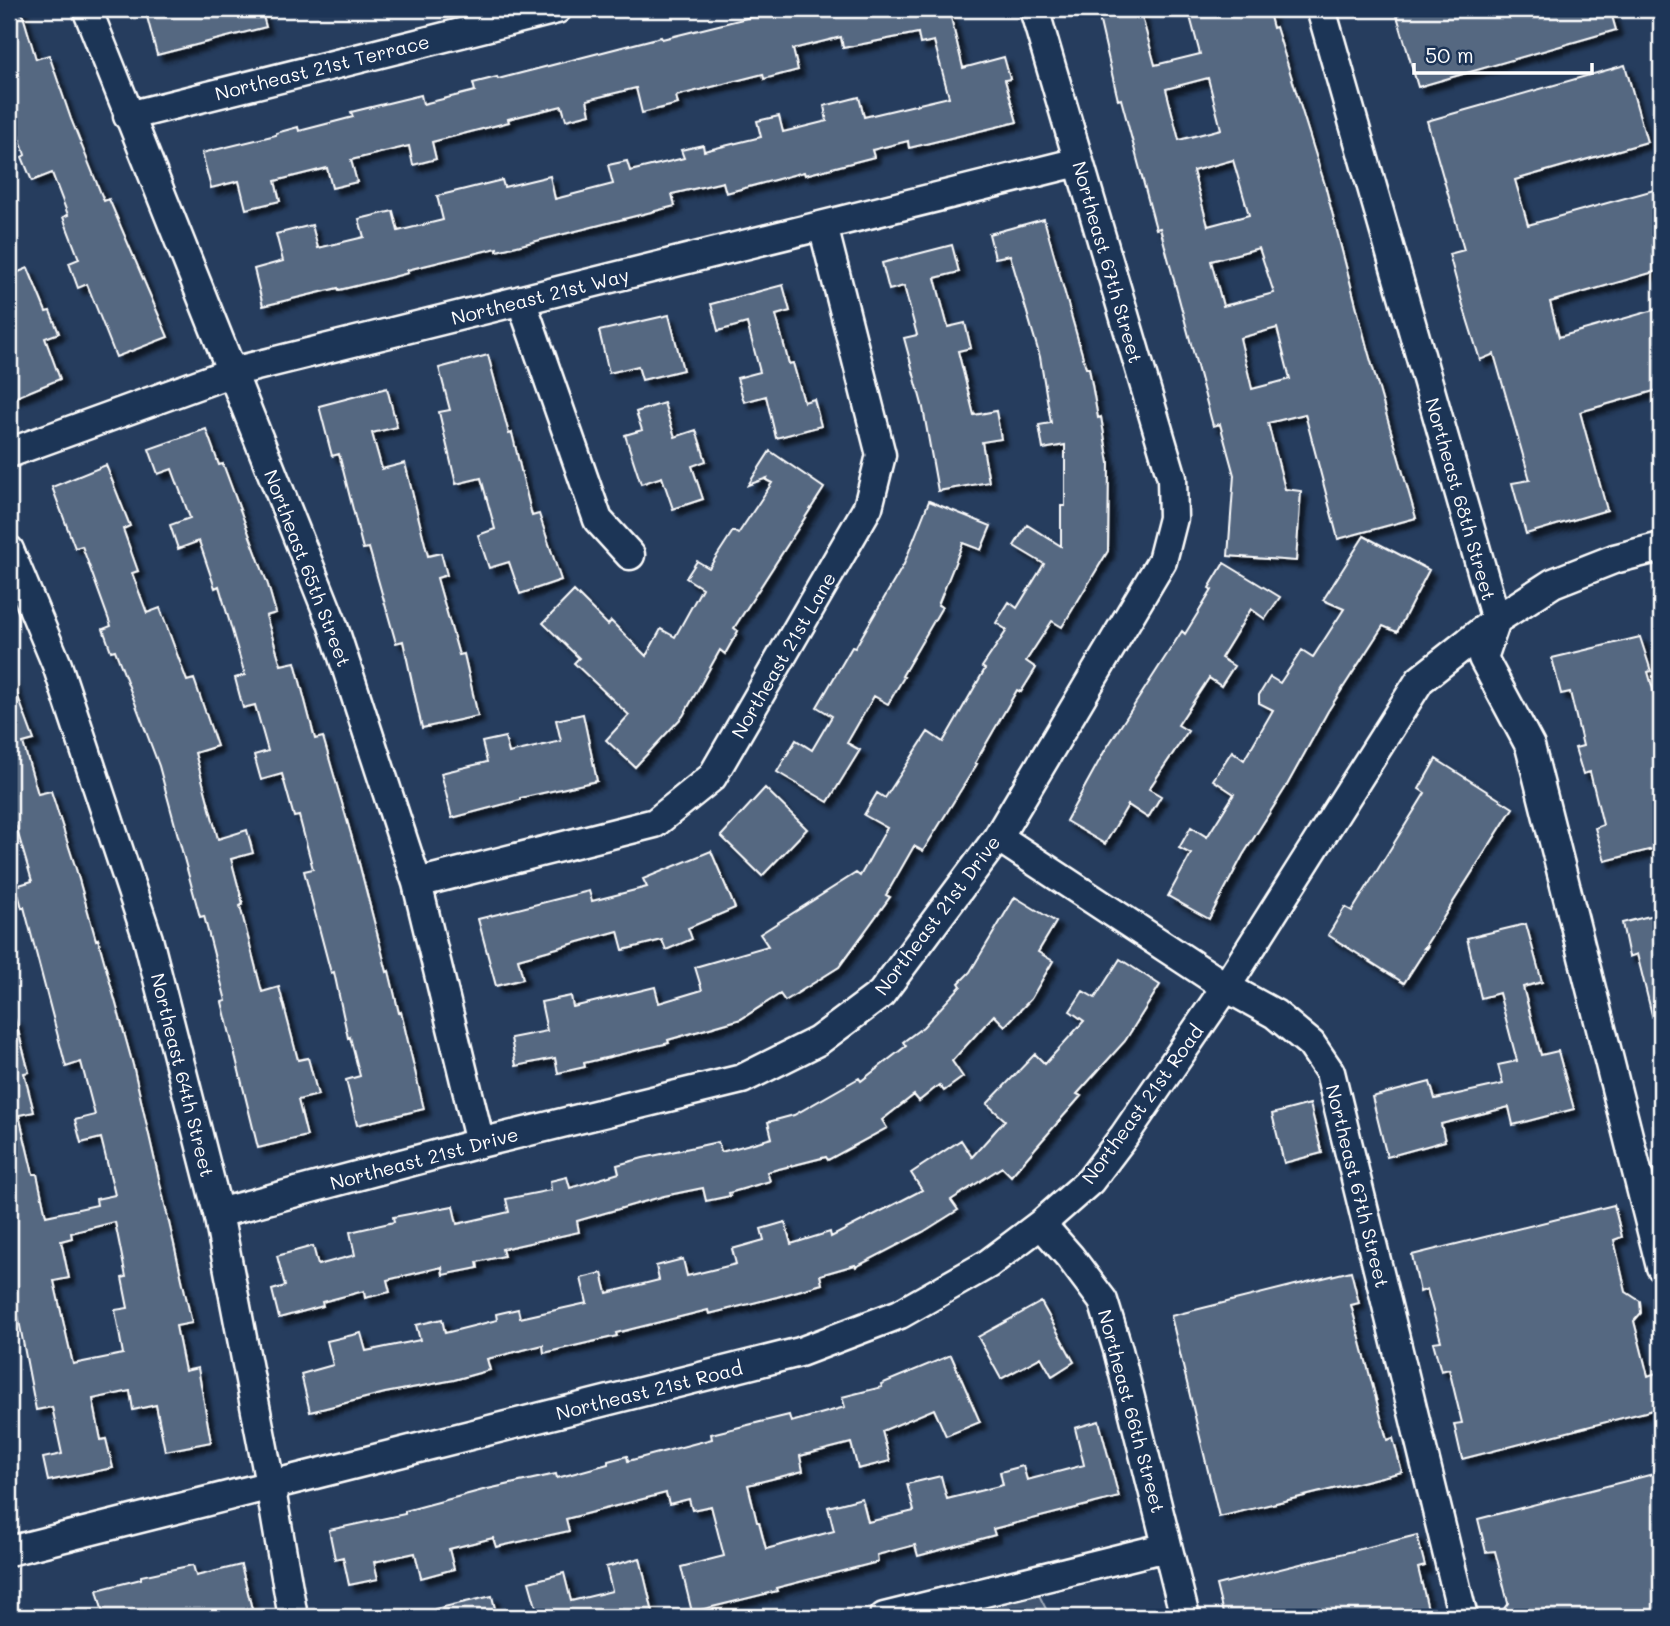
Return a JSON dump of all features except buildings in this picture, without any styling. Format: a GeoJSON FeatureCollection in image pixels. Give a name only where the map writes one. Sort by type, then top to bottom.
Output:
{"type":"FeatureCollection","features":[{"type":"Feature","properties":{"kind":"street","name":"Northeast 65th Street"},"geometry":{"type":"LineString","coordinates":[[87,9],[332,623],[416,883],[480,1143]]}},
{"type":"Feature","properties":{"kind":"street","name":"Northeast 21st Terrace"},"geometry":{"type":"LineString","coordinates":[[128,116],[557,9]]}},
{"type":"Feature","properties":{"kind":"street","name":"Northeast 67th Street"},"geometry":{"type":"LineString","coordinates":[[1034,9],[1172,478],[1173,518]]}},
{"type":"Feature","properties":{"kind":"street","name":"Northeast 68th Street"},"geometry":{"type":"LineString","coordinates":[[1321,9],[1496,620],[1483,658],[1530,746],[1661,1267]]}},
{"type":"Feature","properties":{"kind":"street","name":"Northeast 21st Way"},"geometry":{"type":"LineString","coordinates":[[9,453],[232,372],[1079,162]]}},
{"type":"Feature","properties":{"kind":"street","name":"Northeast 21st Lane"},"geometry":{"type":"LineString","coordinates":[[416,883],[655,823],[712,776],[868,507],[881,455],[823,226]]}},
{"type":"Feature","properties":{"kind":"street"},"geometry":{"type":"LineString","coordinates":[[521,300],[598,520],[630,555]]}},
{"type":"Feature","properties":{"kind":"street","name":"Northeast 21st Drive"},"geometry":{"type":"LineString","coordinates":[[218,1213],[480,1143],[743,1079],[818,1041],[881,994],[998,837],[1163,561],[1173,518]]}},
{"type":"Feature","properties":{"kind":"street","name":"Northeast 21st Road"},"geometry":{"type":"LineString","coordinates":[[9,1551],[800,1352],[900,1314],[988,1264],[1041,1224],[1090,1181],[1124,1136],[1226,987],[1420,680],[1496,620],[1553,583],[1614,559],[1661,547]]}},
{"type":"Feature","properties":{"kind":"street","name":"Northeast 64th Street"},"geometry":{"type":"LineString","coordinates":[[9,550],[57,665],[148,939],[218,1213],[293,1617]]}},
{"type":"Feature","properties":{"kind":"street","name":"Northeast 67th Street"},"geometry":{"type":"LineString","coordinates":[[998,837],[1226,987],[1275,1014],[1311,1044],[1330,1072],[1463,1617]]}},
{"type":"Feature","properties":{"kind":"street","name":"Northeast 66th Street"},"geometry":{"type":"LineString","coordinates":[[1041,1224],[1103,1301],[1118,1350],[1185,1617]]}},
{"type":"Feature","properties":{"kind":"street"},"geometry":{"type":"LineString","coordinates":[[884,1617],[1167,1547]]}},
{"type":"Feature","properties":{"kind":"shaded area"},"geometry":{"type":"Polygon","coordinates":[[[1037,1591],[1050,1617],[936,1617],[1037,1591]]]}}]}
